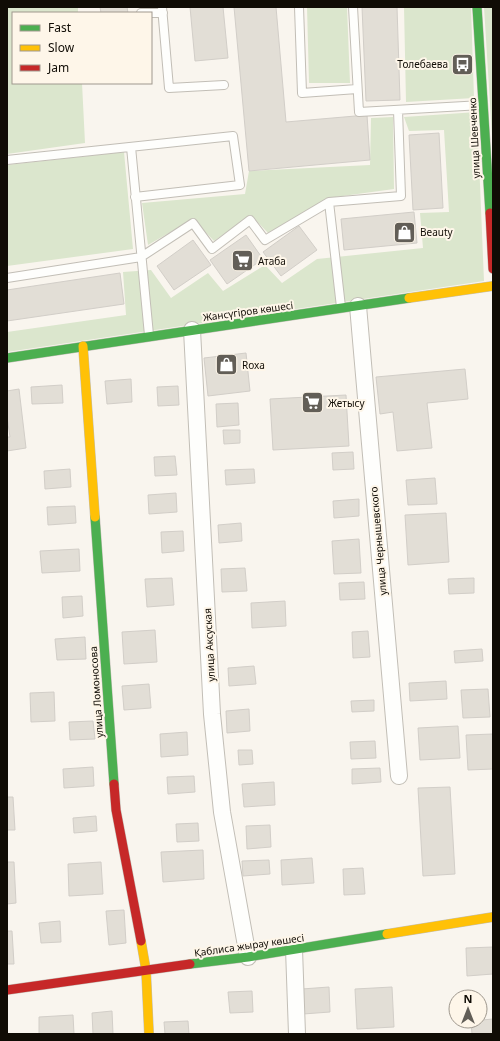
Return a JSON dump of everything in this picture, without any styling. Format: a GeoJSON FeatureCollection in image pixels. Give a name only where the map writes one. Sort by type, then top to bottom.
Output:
{"type":"FeatureCollection","features":[{"type":"Feature","properties":{"kind":"street","name":"улица Шевченко"},"geometry":{"type":"LineString","coordinates":[[477,7],[483,105],[490,164],[493,269]]}},
{"type":"Feature","properties":{"kind":"street","name":"Жансүгіров көшесі"},"geometry":{"type":"LineString","coordinates":[[7,358],[493,286]]}},
{"type":"Feature","properties":{"kind":"street","name":"улица Чернышевского"},"geometry":{"type":"LineString","coordinates":[[358,306],[399,776]]}},
{"type":"Feature","properties":{"kind":"street","name":"улица Аксуская"},"geometry":{"type":"LineString","coordinates":[[192,330],[212,714],[222,812],[248,957]]}},
{"type":"Feature","properties":{"kind":"street","name":"улица Ломоносова"},"geometry":{"type":"LineString","coordinates":[[83,346],[116,810],[146,970],[149,1034]]}},
{"type":"Feature","properties":{"kind":"street","name":"Қаблиса жырау көшесі"},"geometry":{"type":"LineString","coordinates":[[7,990],[248,957],[493,916]]}},
{"type":"Feature","properties":{"kind":"street"},"geometry":{"type":"LineString","coordinates":[[294,949],[297,1034]]}},
{"type":"Feature","properties":{"kind":"lane"},"geometry":{"type":"LineString","coordinates":[[299,7],[302,93],[357,89]]}},
{"type":"Feature","properties":{"kind":"lane"},"geometry":{"type":"LineString","coordinates":[[354,7],[358,112],[483,105]]}},
{"type":"Feature","properties":{"kind":"lane"},"geometry":{"type":"LineString","coordinates":[[148,12],[163,10],[168,88],[224,85]]}},
{"type":"Feature","properties":{"kind":"lane"},"geometry":{"type":"LineString","coordinates":[[7,278],[141,257],[193,223],[212,249],[250,220],[265,240],[329,202],[402,196],[398,110]]}},
{"type":"Feature","properties":{"kind":"lane"},"geometry":{"type":"LineString","coordinates":[[7,160],[233,136],[240,185],[135,197]]}},
{"type":"Feature","properties":{"kind":"lane"},"geometry":{"type":"LineString","coordinates":[[131,147],[149,336]]}},
{"type":"Feature","properties":{"kind":"lane"},"geometry":{"type":"LineString","coordinates":[[329,202],[341,308]]}},
{"type":"Feature","properties":{"kind":"green space"},"geometry":{"type":"Polygon","coordinates":[[[7,7],[78,7],[78,12],[12,12],[12,84],[82,84],[85,143],[7,154],[7,7]]]}},
{"type":"Feature","properties":{"kind":"green space"},"geometry":{"type":"Polygon","coordinates":[[[307,7],[347,7],[350,83],[309,83],[307,7]]]}},
{"type":"Feature","properties":{"kind":"green space"},"geometry":{"type":"Polygon","coordinates":[[[404,7],[471,7],[474,98],[406,102],[404,7]]]}},
{"type":"Feature","properties":{"kind":"green space"},"geometry":{"type":"Polygon","coordinates":[[[484,7],[493,7],[493,152],[484,7]]]}},
{"type":"Feature","properties":{"kind":"green space"},"geometry":{"type":"Polygon","coordinates":[[[477,112],[484,281],[7,352],[7,332],[126,315],[123,272],[151,270],[171,298],[208,273],[223,291],[265,265],[282,283],[317,259],[423,248],[420,213],[449,212],[444,130],[409,131],[404,117],[477,112]]]}},
{"type":"Feature","properties":{"kind":"green space"},"geometry":{"type":"Polygon","coordinates":[[[393,117],[394,189],[328,198],[268,233],[251,215],[214,241],[193,219],[148,245],[142,203],[245,194],[249,171],[370,165],[371,118],[393,117]]]}},
{"type":"Feature","properties":{"kind":"green space"},"geometry":{"type":"Polygon","coordinates":[[[124,152],[133,249],[7,266],[7,165],[124,152]]]}},
{"type":"Feature","properties":{"kind":"building"},"geometry":{"type":"Polygon","coordinates":[[[100,7],[127,7],[128,12],[101,12],[100,7]]]}},
{"type":"Feature","properties":{"kind":"building"},"geometry":{"type":"Polygon","coordinates":[[[190,7],[223,7],[228,58],[195,61],[190,7]]]}},
{"type":"Feature","properties":{"kind":"building"},"geometry":{"type":"Polygon","coordinates":[[[234,7],[276,7],[286,122],[367,115],[370,160],[249,171],[234,7]]]}},
{"type":"Feature","properties":{"kind":"building"},"geometry":{"type":"Polygon","coordinates":[[[362,7],[397,7],[400,100],[366,101],[362,7]]]}},
{"type":"Feature","properties":{"kind":"building"},"geometry":{"type":"Polygon","coordinates":[[[439,133],[443,208],[413,210],[409,135],[439,133]]]}},
{"type":"Feature","properties":{"kind":"building"},"geometry":{"type":"Polygon","coordinates":[[[414,212],[417,243],[344,250],[341,219],[414,212]]]}},
{"type":"Feature","properties":{"kind":"building"},"geometry":{"type":"Polygon","coordinates":[[[299,226],[317,250],[281,276],[263,252],[299,226]]]}},
{"type":"Feature","properties":{"kind":"building"},"geometry":{"type":"Polygon","coordinates":[[[246,235],[263,259],[227,284],[210,260],[246,235]]]}},
{"type":"Feature","properties":{"kind":"building"},"geometry":{"type":"Polygon","coordinates":[[[193,240],[211,265],[174,290],[157,266],[193,240]]]}},
{"type":"Feature","properties":{"kind":"building"},"geometry":{"type":"Polygon","coordinates":[[[120,273],[124,304],[7,321],[7,290],[120,273]]]}},
{"type":"Feature","properties":{"kind":"building"},"geometry":{"type":"Polygon","coordinates":[[[246,353],[250,391],[208,396],[204,358],[246,353]]]}},
{"type":"Feature","properties":{"kind":"building"},"geometry":{"type":"Polygon","coordinates":[[[465,369],[468,399],[427,403],[432,448],[397,451],[393,412],[380,414],[376,377],[465,369]]]}},
{"type":"Feature","properties":{"kind":"building"},"geometry":{"type":"Polygon","coordinates":[[[131,379],[132,402],[107,404],[105,381],[131,379]]]}},
{"type":"Feature","properties":{"kind":"building"},"geometry":{"type":"Polygon","coordinates":[[[62,385],[63,403],[32,404],[31,387],[62,385]]]}},
{"type":"Feature","properties":{"kind":"building"},"geometry":{"type":"Polygon","coordinates":[[[178,386],[179,405],[158,406],[157,387],[178,386]]]}},
{"type":"Feature","properties":{"kind":"building"},"geometry":{"type":"Polygon","coordinates":[[[19,389],[26,448],[7,451],[7,437],[10,437],[7,417],[7,391],[19,389]]]}},
{"type":"Feature","properties":{"kind":"building"},"geometry":{"type":"Polygon","coordinates":[[[346,395],[349,446],[273,450],[270,399],[346,395]]]}},
{"type":"Feature","properties":{"kind":"building"},"geometry":{"type":"Polygon","coordinates":[[[238,403],[239,425],[217,427],[216,404],[238,403]]]}},
{"type":"Feature","properties":{"kind":"building"},"geometry":{"type":"Polygon","coordinates":[[[223,430],[240,430],[240,443],[224,444],[223,430]]]}},
{"type":"Feature","properties":{"kind":"building"},"geometry":{"type":"Polygon","coordinates":[[[353,452],[354,469],[333,470],[332,453],[353,452]]]}},
{"type":"Feature","properties":{"kind":"building"},"geometry":{"type":"Polygon","coordinates":[[[175,456],[177,475],[155,476],[154,457],[175,456]]]}},
{"type":"Feature","properties":{"kind":"building"},"geometry":{"type":"Polygon","coordinates":[[[70,469],[71,487],[45,489],[44,471],[70,469]]]}},
{"type":"Feature","properties":{"kind":"building"},"geometry":{"type":"Polygon","coordinates":[[[254,469],[255,483],[226,485],[225,470],[254,469]]]}},
{"type":"Feature","properties":{"kind":"building"},"geometry":{"type":"Polygon","coordinates":[[[435,478],[437,504],[408,505],[406,480],[435,478]]]}},
{"type":"Feature","properties":{"kind":"building"},"geometry":{"type":"Polygon","coordinates":[[[176,493],[177,512],[149,514],[148,495],[176,493]]]}},
{"type":"Feature","properties":{"kind":"building"},"geometry":{"type":"Polygon","coordinates":[[[359,499],[359,516],[334,518],[333,501],[359,499]]]}},
{"type":"Feature","properties":{"kind":"building"},"geometry":{"type":"Polygon","coordinates":[[[75,506],[76,523],[48,525],[47,507],[75,506]]]}},
{"type":"Feature","properties":{"kind":"building"},"geometry":{"type":"Polygon","coordinates":[[[446,513],[449,562],[408,565],[405,515],[446,513]]]}},
{"type":"Feature","properties":{"kind":"building"},"geometry":{"type":"Polygon","coordinates":[[[241,523],[242,541],[219,543],[218,525],[241,523]]]}},
{"type":"Feature","properties":{"kind":"building"},"geometry":{"type":"Polygon","coordinates":[[[183,531],[184,551],[162,553],[161,532],[183,531]]]}},
{"type":"Feature","properties":{"kind":"building"},"geometry":{"type":"Polygon","coordinates":[[[359,539],[361,573],[334,574],[332,541],[359,539]]]}},
{"type":"Feature","properties":{"kind":"building"},"geometry":{"type":"Polygon","coordinates":[[[79,549],[80,571],[42,573],[40,551],[79,549]]]}},
{"type":"Feature","properties":{"kind":"building"},"geometry":{"type":"Polygon","coordinates":[[[245,568],[247,591],[222,592],[221,569],[245,568]]]}},
{"type":"Feature","properties":{"kind":"building"},"geometry":{"type":"Polygon","coordinates":[[[172,578],[174,605],[147,607],[145,579],[172,578]]]}},
{"type":"Feature","properties":{"kind":"building"},"geometry":{"type":"Polygon","coordinates":[[[474,578],[474,593],[449,594],[448,579],[474,578]]]}},
{"type":"Feature","properties":{"kind":"building"},"geometry":{"type":"Polygon","coordinates":[[[364,582],[365,599],[340,600],[339,583],[364,582]]]}},
{"type":"Feature","properties":{"kind":"building"},"geometry":{"type":"Polygon","coordinates":[[[82,596],[83,616],[63,618],[62,597],[82,596]]]}},
{"type":"Feature","properties":{"kind":"building"},"geometry":{"type":"Polygon","coordinates":[[[285,601],[286,626],[252,628],[251,603],[285,601]]]}},
{"type":"Feature","properties":{"kind":"building"},"geometry":{"type":"Polygon","coordinates":[[[155,630],[157,662],[124,664],[122,632],[155,630]]]}},
{"type":"Feature","properties":{"kind":"building"},"geometry":{"type":"Polygon","coordinates":[[[368,631],[370,657],[353,658],[352,632],[368,631]]]}},
{"type":"Feature","properties":{"kind":"building"},"geometry":{"type":"Polygon","coordinates":[[[85,637],[86,659],[57,660],[55,639],[85,637]]]}},
{"type":"Feature","properties":{"kind":"building"},"geometry":{"type":"Polygon","coordinates":[[[482,649],[483,661],[455,663],[454,651],[482,649]]]}},
{"type":"Feature","properties":{"kind":"building"},"geometry":{"type":"Polygon","coordinates":[[[254,666],[256,684],[229,686],[228,668],[254,666]]]}},
{"type":"Feature","properties":{"kind":"building"},"geometry":{"type":"Polygon","coordinates":[[[446,681],[447,699],[410,701],[409,683],[446,681]]]}},
{"type":"Feature","properties":{"kind":"building"},"geometry":{"type":"Polygon","coordinates":[[[149,684],[151,708],[124,710],[122,686],[149,684]]]}},
{"type":"Feature","properties":{"kind":"building"},"geometry":{"type":"Polygon","coordinates":[[[488,689],[490,717],[463,718],[461,690],[488,689]]]}},
{"type":"Feature","properties":{"kind":"building"},"geometry":{"type":"Polygon","coordinates":[[[54,692],[55,721],[31,722],[30,693],[54,692]]]}},
{"type":"Feature","properties":{"kind":"building"},"geometry":{"type":"Polygon","coordinates":[[[374,700],[374,711],[352,712],[351,701],[374,700]]]}},
{"type":"Feature","properties":{"kind":"building"},"geometry":{"type":"Polygon","coordinates":[[[249,709],[250,731],[227,733],[226,711],[249,709]]]}},
{"type":"Feature","properties":{"kind":"building"},"geometry":{"type":"Polygon","coordinates":[[[93,721],[95,739],[70,740],[69,722],[93,721]]]}},
{"type":"Feature","properties":{"kind":"building"},"geometry":{"type":"Polygon","coordinates":[[[458,726],[460,758],[420,760],[418,728],[458,726]]]}},
{"type":"Feature","properties":{"kind":"building"},"geometry":{"type":"Polygon","coordinates":[[[187,732],[188,755],[161,757],[160,734],[187,732]]]}},
{"type":"Feature","properties":{"kind":"building"},"geometry":{"type":"Polygon","coordinates":[[[493,734],[493,769],[468,770],[466,735],[493,734]]]}},
{"type":"Feature","properties":{"kind":"building"},"geometry":{"type":"Polygon","coordinates":[[[375,741],[376,758],[351,759],[350,742],[375,741]]]}},
{"type":"Feature","properties":{"kind":"building"},"geometry":{"type":"Polygon","coordinates":[[[238,750],[252,750],[253,764],[239,765],[238,750]]]}},
{"type":"Feature","properties":{"kind":"building"},"geometry":{"type":"Polygon","coordinates":[[[93,767],[94,786],[64,788],[63,769],[93,767]]]}},
{"type":"Feature","properties":{"kind":"building"},"geometry":{"type":"Polygon","coordinates":[[[380,768],[381,782],[352,784],[352,769],[380,768]]]}},
{"type":"Feature","properties":{"kind":"building"},"geometry":{"type":"Polygon","coordinates":[[[194,776],[195,792],[168,794],[167,777],[194,776]]]}},
{"type":"Feature","properties":{"kind":"building"},"geometry":{"type":"Polygon","coordinates":[[[274,782],[275,805],[244,807],[242,784],[274,782]]]}},
{"type":"Feature","properties":{"kind":"building"},"geometry":{"type":"Polygon","coordinates":[[[450,787],[455,874],[423,876],[418,788],[450,787]]]}},
{"type":"Feature","properties":{"kind":"building"},"geometry":{"type":"Polygon","coordinates":[[[7,797],[13,797],[15,830],[7,830],[7,797]]]}},
{"type":"Feature","properties":{"kind":"building"},"geometry":{"type":"Polygon","coordinates":[[[96,816],[97,831],[74,833],[73,818],[96,816]]]}},
{"type":"Feature","properties":{"kind":"building"},"geometry":{"type":"Polygon","coordinates":[[[198,823],[199,841],[177,842],[176,824],[198,823]]]}},
{"type":"Feature","properties":{"kind":"building"},"geometry":{"type":"Polygon","coordinates":[[[270,825],[271,847],[247,849],[246,826],[270,825]]]}},
{"type":"Feature","properties":{"kind":"building"},"geometry":{"type":"Polygon","coordinates":[[[203,850],[204,879],[163,882],[161,852],[203,850]]]}},
{"type":"Feature","properties":{"kind":"building"},"geometry":{"type":"Polygon","coordinates":[[[312,858],[314,883],[282,885],[281,860],[312,858]]]}},
{"type":"Feature","properties":{"kind":"building"},"geometry":{"type":"Polygon","coordinates":[[[269,860],[270,874],[243,876],[242,861],[269,860]]]}},
{"type":"Feature","properties":{"kind":"building"},"geometry":{"type":"Polygon","coordinates":[[[7,862],[14,862],[16,903],[7,904],[7,862]]]}},
{"type":"Feature","properties":{"kind":"building"},"geometry":{"type":"Polygon","coordinates":[[[101,862],[103,894],[69,896],[68,864],[101,862]]]}},
{"type":"Feature","properties":{"kind":"building"},"geometry":{"type":"Polygon","coordinates":[[[363,868],[365,894],[344,895],[343,869],[363,868]]]}},
{"type":"Feature","properties":{"kind":"building"},"geometry":{"type":"Polygon","coordinates":[[[124,910],[126,943],[109,945],[106,911],[124,910]]]}},
{"type":"Feature","properties":{"kind":"building"},"geometry":{"type":"Polygon","coordinates":[[[60,921],[61,942],[41,943],[39,923],[60,921]]]}},
{"type":"Feature","properties":{"kind":"building"},"geometry":{"type":"Polygon","coordinates":[[[7,931],[12,931],[14,964],[7,964],[7,931]]]}},
{"type":"Feature","properties":{"kind":"building"},"geometry":{"type":"Polygon","coordinates":[[[493,947],[493,974],[467,976],[466,948],[493,947]]]}},
{"type":"Feature","properties":{"kind":"building"},"geometry":{"type":"Polygon","coordinates":[[[329,987],[330,1012],[303,1014],[302,989],[329,987]]]}},
{"type":"Feature","properties":{"kind":"building"},"geometry":{"type":"Polygon","coordinates":[[[392,987],[394,1027],[357,1029],[355,989],[392,987]]]}},
{"type":"Feature","properties":{"kind":"building"},"geometry":{"type":"Polygon","coordinates":[[[252,991],[253,1012],[230,1013],[228,992],[252,991]]]}},
{"type":"Feature","properties":{"kind":"building"},"geometry":{"type":"Polygon","coordinates":[[[112,1011],[113,1034],[93,1034],[92,1013],[112,1011]]]}},
{"type":"Feature","properties":{"kind":"building"},"geometry":{"type":"Polygon","coordinates":[[[73,1015],[74,1034],[39,1034],[39,1017],[73,1015]]]}},
{"type":"Feature","properties":{"kind":"building"},"geometry":{"type":"Polygon","coordinates":[[[488,1019],[493,1019],[493,1034],[472,1034],[472,1029],[488,1029],[488,1019]]]}},
{"type":"Feature","properties":{"kind":"building"},"geometry":{"type":"Polygon","coordinates":[[[188,1021],[189,1034],[165,1034],[164,1022],[188,1021]]]}},
{"type":"Feature","properties":{"kind":"traffic: fast"},"geometry":{"type":"LineString","coordinates":[[477,7],[490,213]]}},
{"type":"Feature","properties":{"kind":"traffic: fast"},"geometry":{"type":"LineString","coordinates":[[7,358],[409,298]]}},
{"type":"Feature","properties":{"kind":"traffic: fast"},"geometry":{"type":"LineString","coordinates":[[95,517],[114,784]]}},
{"type":"Feature","properties":{"kind":"traffic: fast"},"geometry":{"type":"LineString","coordinates":[[190,964],[248,957],[387,934]]}},
{"type":"Feature","properties":{"kind":"traffic: slow"},"geometry":{"type":"LineString","coordinates":[[409,298],[493,286]]}},
{"type":"Feature","properties":{"kind":"traffic: slow"},"geometry":{"type":"LineString","coordinates":[[83,346],[95,517]]}},
{"type":"Feature","properties":{"kind":"traffic: slow"},"geometry":{"type":"LineString","coordinates":[[387,934],[493,917]]}},
{"type":"Feature","properties":{"kind":"traffic: slow"},"geometry":{"type":"LineString","coordinates":[[141,941],[146,970],[149,1034]]}},
{"type":"Feature","properties":{"kind":"traffic: jam"},"geometry":{"type":"LineString","coordinates":[[490,213],[493,269]]}},
{"type":"Feature","properties":{"kind":"traffic: jam"},"geometry":{"type":"LineString","coordinates":[[114,784],[116,810],[141,941]]}},
{"type":"Feature","properties":{"kind":"traffic: jam"},"geometry":{"type":"LineString","coordinates":[[7,990],[190,964]]}},
{"type":"Feature","properties":{"kind":"place","name":"Толебаева"},"geometry":{"type":"Point","coordinates":[463,64]}},
{"type":"Feature","properties":{"kind":"place","name":"Beauty"},"geometry":{"type":"Point","coordinates":[404,232]}},
{"type":"Feature","properties":{"kind":"place","name":"Атаба"},"geometry":{"type":"Point","coordinates":[243,261]}},
{"type":"Feature","properties":{"kind":"place","name":"Roxa"},"geometry":{"type":"Point","coordinates":[227,365]}},
{"type":"Feature","properties":{"kind":"place","name":"Жетысу"},"geometry":{"type":"Point","coordinates":[313,403]}}]}
